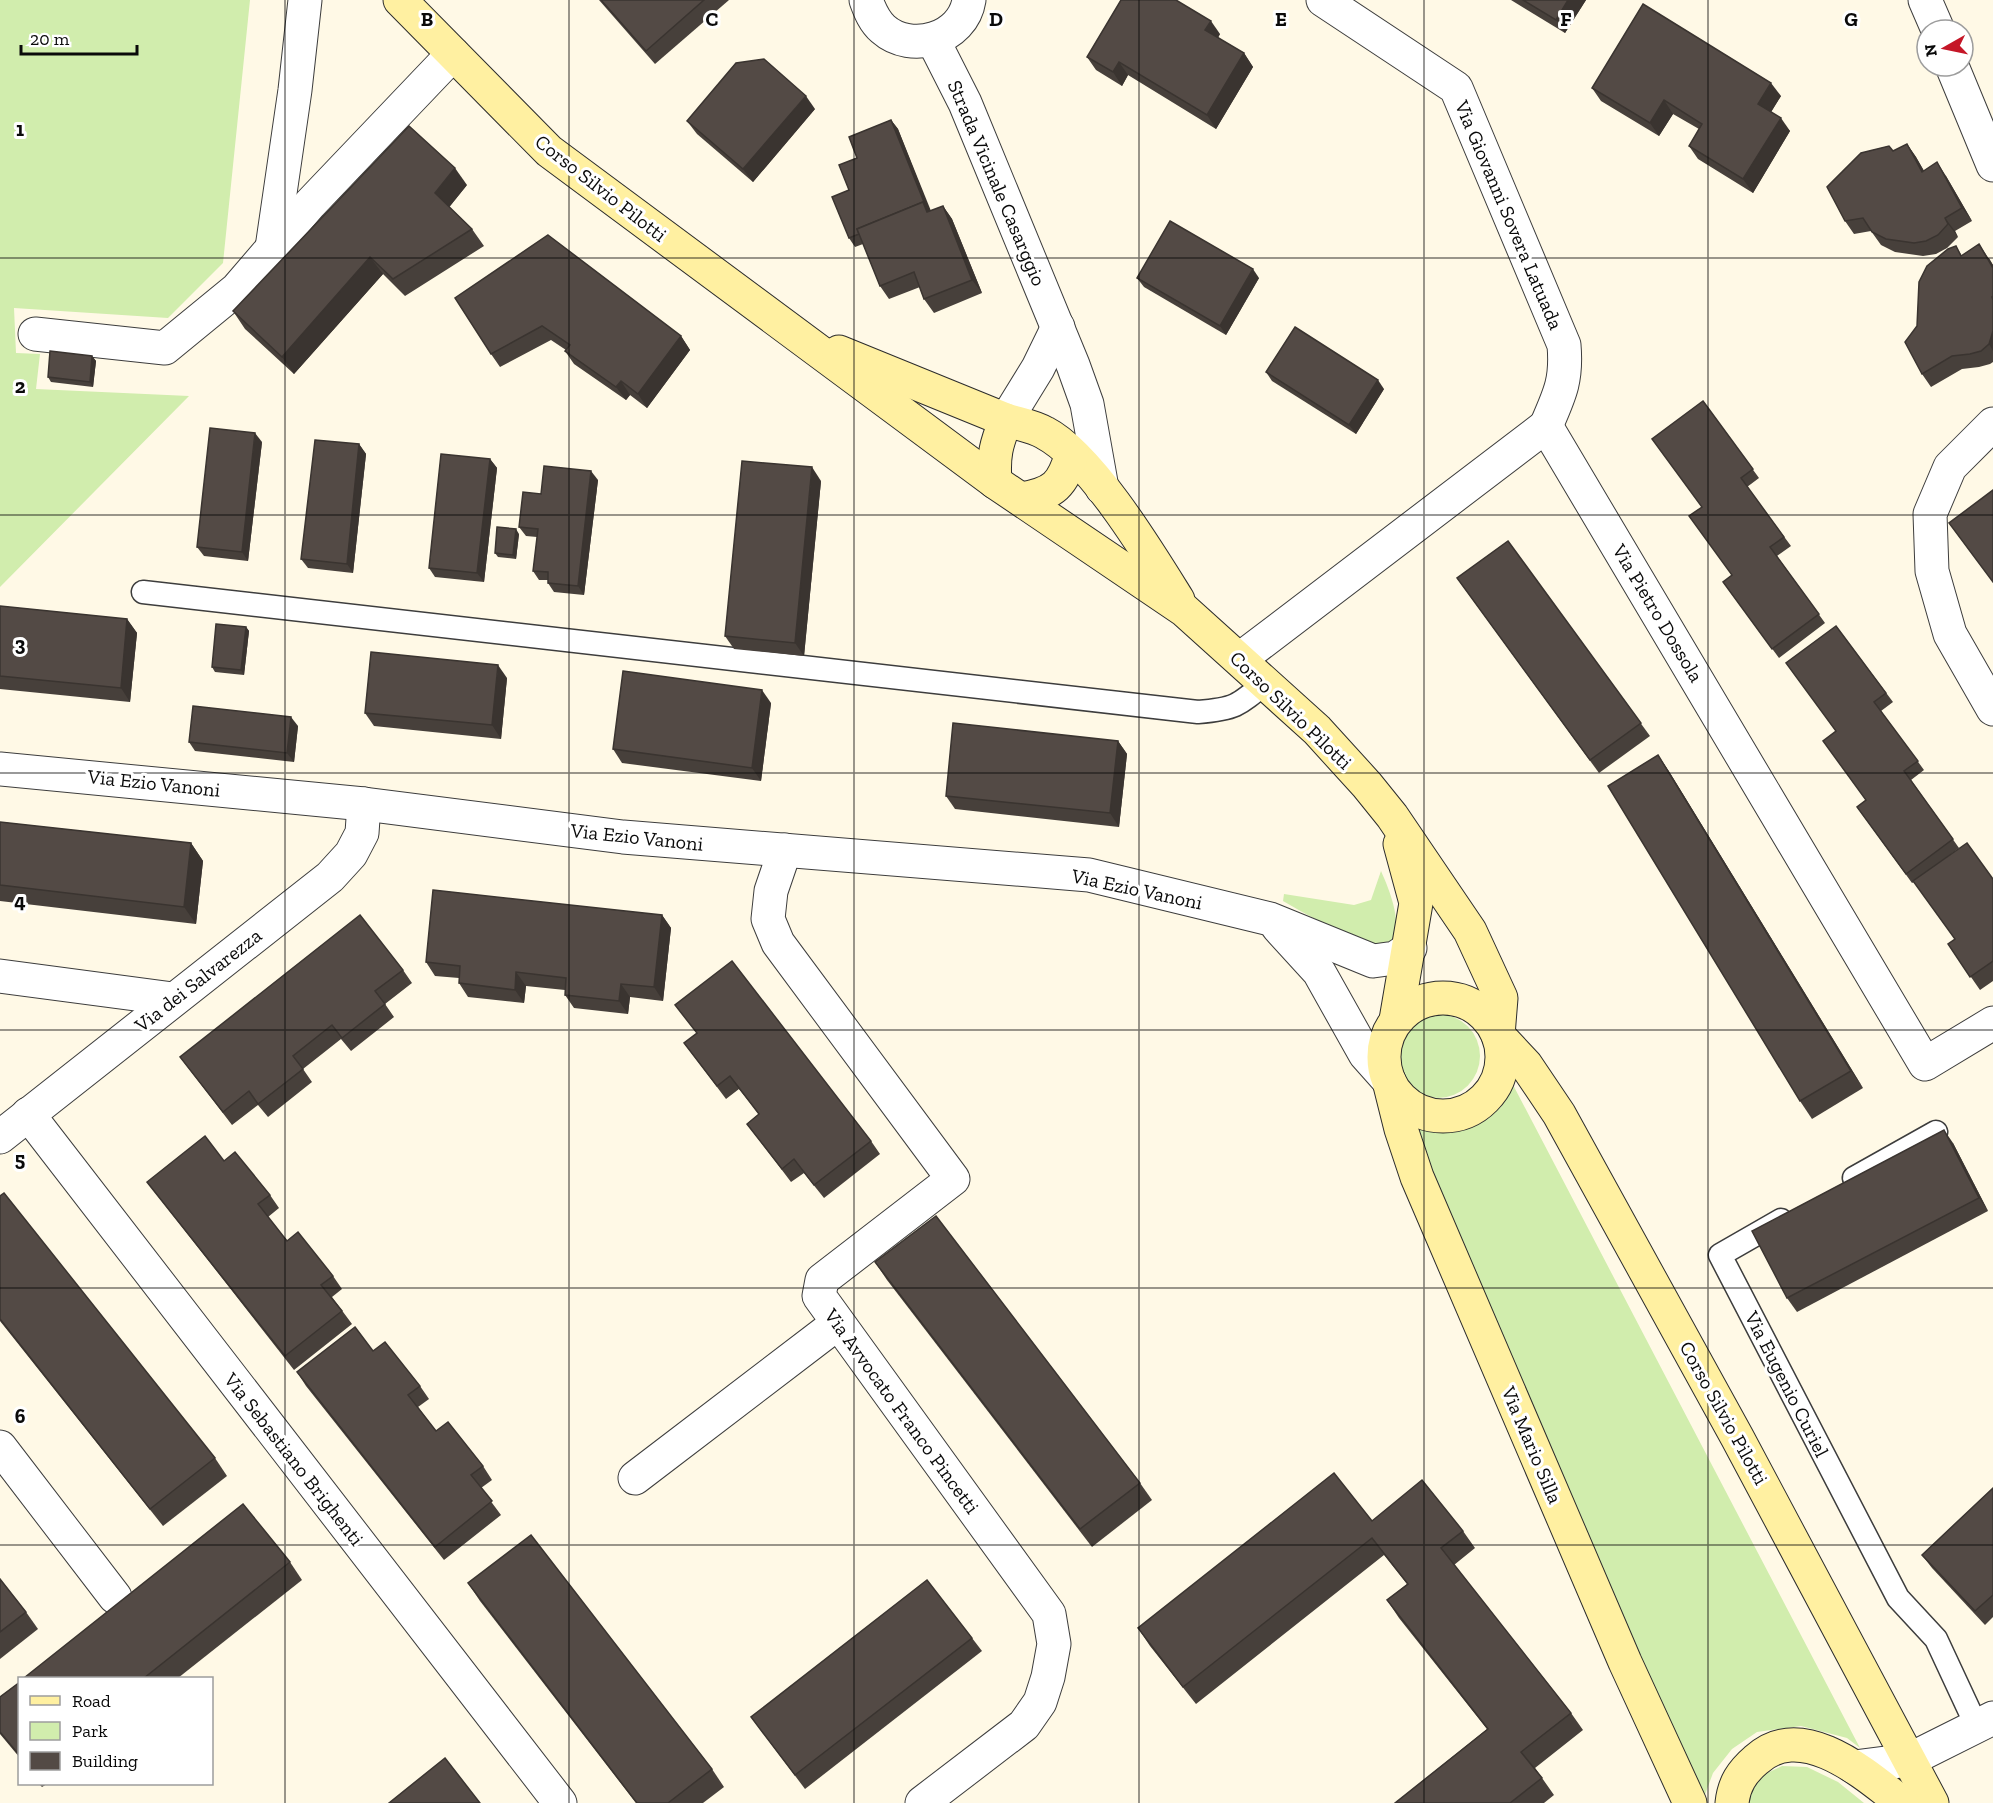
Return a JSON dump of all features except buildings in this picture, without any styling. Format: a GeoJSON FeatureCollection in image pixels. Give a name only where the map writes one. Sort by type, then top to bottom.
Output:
{"type":"FeatureCollection","features":[{"type":"Feature","properties":{"kind":"street"},"geometry":{"type":"LineString","coordinates":[[272,248],[295,90],[305,0]]}},
{"type":"Feature","properties":{"kind":"street","name":"Corso Silvio Pilotti"},"geometry":{"type":"LineString","coordinates":[[400,0],[549,151],[1008,490],[1184,610],[1317,730],[1367,785],[1392,816],[1470,931],[1501,998],[1498,1035],[1502,1052],[1501,1070],[1495,1086],[1484,1100],[1469,1110],[1452,1115],[1435,1116],[1418,1111],[1402,1101],[1389,1081],[1383,1053],[1388,1035],[1396,1020],[1409,1007],[1425,1000],[1442,997],[1460,1000],[1476,1007],[1489,1020],[1498,1035],[1526,1065],[1559,1114],[1737,1437],[1932,1803]]}},
{"type":"Feature","properties":{"kind":"street"},"geometry":{"type":"LineString","coordinates":[[867,0],[872,15],[883,29],[898,38],[915,42],[933,40],[948,32],[960,21],[969,0]]}},
{"type":"Feature","properties":{"kind":"street","name":"Via Giovanni Sovera Latuada"},"geometry":{"type":"LineString","coordinates":[[1323,0],[1455,88],[1564,345],[1566,366],[1563,388],[1546,426]]}},
{"type":"Feature","properties":{"kind":"street"},"geometry":{"type":"LineString","coordinates":[[1925,0],[1933,18]]}},
{"type":"Feature","properties":{"kind":"street","name":"Strada Vicinale Casarggio"},"geometry":{"type":"LineString","coordinates":[[933,40],[965,103],[1058,327],[1087,404],[1102,488]]}},
{"type":"Feature","properties":{"kind":"street"},"geometry":{"type":"LineString","coordinates":[[35,334],[165,348],[237,289],[318,195],[453,54]]}},
{"type":"Feature","properties":{"kind":"street"},"geometry":{"type":"LineString","coordinates":[[1957,78],[1993,165]]}},
{"type":"Feature","properties":{"kind":"street"},"geometry":{"type":"LineString","coordinates":[[1058,327],[1038,368],[1006,420],[995,448],[994,462],[1008,490],[1038,496],[1056,488],[1065,476],[1072,454]]}},
{"type":"Feature","properties":{"kind":"street","name":"Corso Silvio Pilotti"},"geometry":{"type":"LineString","coordinates":[[793,333],[1006,420],[1030,426],[1047,434],[1072,454],[1102,488],[1155,563],[1184,610]]}},
{"type":"Feature","properties":{"kind":"street"},"geometry":{"type":"LineString","coordinates":[[1993,424],[1950,467],[1930,514],[1932,571],[1950,634],[1993,709]]}},
{"type":"Feature","properties":{"kind":"street"},"geometry":{"type":"LineString","coordinates":[[1240,659],[1546,426]]}},
{"type":"Feature","properties":{"kind":"street","name":"Via Pietro Dossola"},"geometry":{"type":"LineString","coordinates":[[1546,426],[1925,1064],[1993,1023]]}},
{"type":"Feature","properties":{"kind":"street","name":"Via Ezio Vanoni"},"geometry":{"type":"LineString","coordinates":[[0,769],[364,804],[623,837],[1089,875],[1270,919],[1373,961],[1395,958],[1410,948]]}},
{"type":"Feature","properties":{"kind":"street","name":"Via dei Salvarezza"},"geometry":{"type":"LineString","coordinates":[[0,1137],[330,877],[351,854],[362,833],[364,804]]}},
{"type":"Feature","properties":{"kind":"street","name":"Corso Silvio Pilotti"},"geometry":{"type":"LineString","coordinates":[[1392,816],[1416,903],[1396,1020]]}},
{"type":"Feature","properties":{"kind":"street","name":"Via Avvocato Franco Pincetti"},"geometry":{"type":"LineString","coordinates":[[785,850],[771,891],[768,919],[778,943],[953,1179],[822,1280],[819,1296],[1049,1614],[1054,1644],[1048,1677],[1040,1702],[1023,1725],[922,1803]]}},
{"type":"Feature","properties":{"kind":"street"},"geometry":{"type":"LineString","coordinates":[[1270,919],[1319,972],[1365,1054],[1389,1081]]}},
{"type":"Feature","properties":{"kind":"street"},"geometry":{"type":"LineString","coordinates":[[0,976],[173,999]]}},
{"type":"Feature","properties":{"kind":"street","name":"Via Mario Silla"},"geometry":{"type":"LineString","coordinates":[[1389,1081],[1417,1178],[1625,1662],[1690,1803]]}},
{"type":"Feature","properties":{"kind":"street","name":"Via Sebastiano Brighenti"},"geometry":{"type":"LineString","coordinates":[[28,1114],[560,1803]]}},
{"type":"Feature","properties":{"kind":"street"},"geometry":{"type":"LineString","coordinates":[[635,1478],[838,1323]]}},
{"type":"Feature","properties":{"kind":"street"},"geometry":{"type":"LineString","coordinates":[[0,1447],[115,1597]]}},
{"type":"Feature","properties":{"kind":"street","name":"Via Eugenio Curiel"},"geometry":{"type":"LineString","coordinates":[[1854,1767],[1909,1760],[1985,1723]]}},
{"type":"Feature","properties":{"kind":"street"},"geometry":{"type":"LineString","coordinates":[[1732,1803],[1733,1792],[1742,1772],[1763,1754],[1783,1746],[1810,1745],[1854,1767],[1902,1803]]}},
{"type":"Feature","properties":{"kind":"lane"},"geometry":{"type":"LineString","coordinates":[[143,592],[1198,712],[1222,710],[1241,704],[1266,682]]}},
{"type":"Feature","properties":{"kind":"lane"},"geometry":{"type":"LineString","coordinates":[[1833,1190],[1936,1132]]}},
{"type":"Feature","properties":{"kind":"lane","name":"Via Eugenio Curiel"},"geometry":{"type":"LineString","coordinates":[[1802,1208],[1720,1255],[1898,1598],[1936,1639],[1985,1723]]}},
{"type":"Feature","properties":{"kind":"green space"},"geometry":{"type":"Polygon","coordinates":[[[0,0],[250,0],[223,263],[168,318],[14,308],[16,353],[40,354],[36,389],[189,396],[0,587],[0,0]]]}},
{"type":"Feature","properties":{"kind":"green space"},"geometry":{"type":"Polygon","coordinates":[[[1381,871],[1392,899],[1396,920],[1393,939],[1387,945],[1375,944],[1348,935],[1283,901],[1284,894],[1354,905],[1371,900],[1381,871]]]}},
{"type":"Feature","properties":{"kind":"green space"},"geometry":{"type":"Polygon","coordinates":[[[1438,1014],[1454,1017],[1468,1026],[1477,1040],[1480,1056],[1477,1072],[1468,1086],[1454,1095],[1438,1098],[1422,1095],[1408,1086],[1399,1072],[1396,1056],[1399,1040],[1408,1026],[1422,1017],[1438,1014]]]}},
{"type":"Feature","properties":{"kind":"green space"},"geometry":{"type":"Polygon","coordinates":[[[1511,1081],[1860,1748],[1847,1738],[1801,1726],[1757,1732],[1732,1749],[1713,1773],[1703,1800],[1413,1128],[1454,1130],[1480,1122],[1501,1107],[1511,1081]]]}},
{"type":"Feature","properties":{"kind":"green space"},"geometry":{"type":"Polygon","coordinates":[[[1782,1766],[1807,1767],[1838,1782],[1864,1803],[1744,1803],[1745,1792],[1763,1775],[1782,1766]]]}}]}
